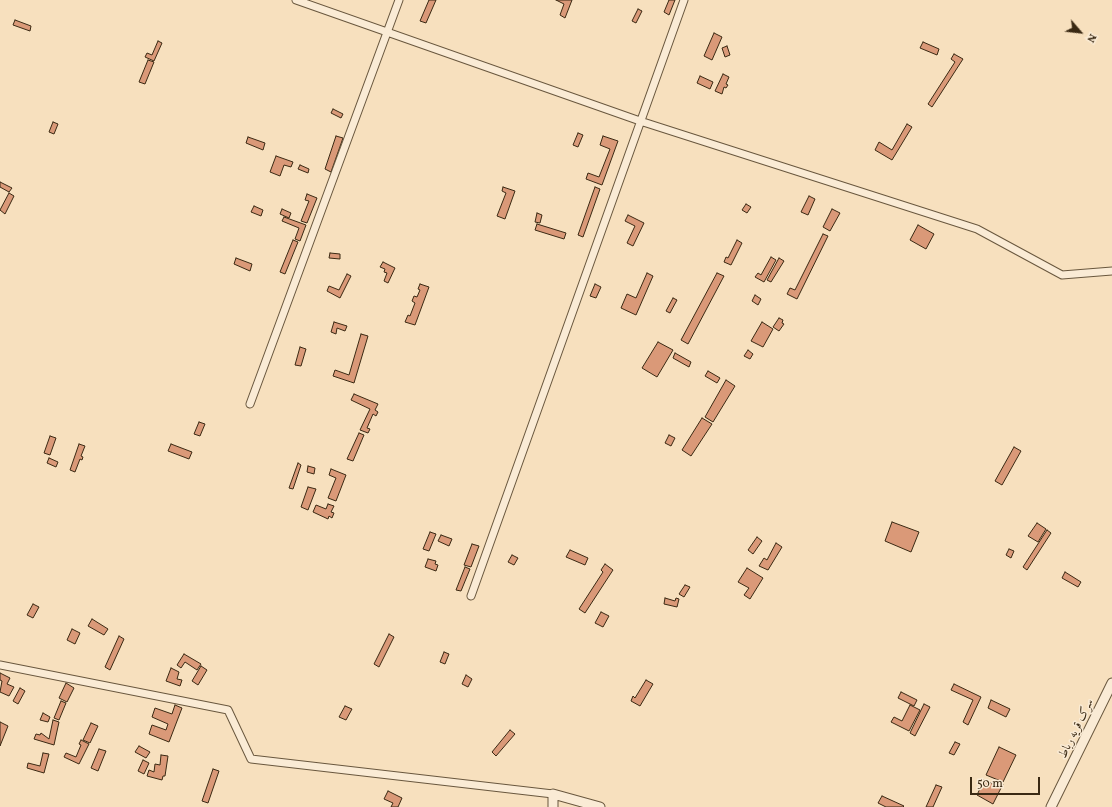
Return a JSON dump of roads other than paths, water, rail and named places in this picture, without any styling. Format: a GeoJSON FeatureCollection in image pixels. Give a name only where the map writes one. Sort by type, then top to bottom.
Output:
{"type":"FeatureCollection","features":[{"type":"Feature","properties":{"kind":"street"},"geometry":{"type":"LineString","coordinates":[[296,0],[640,121],[976,229],[1062,276],[1112,271]]}},
{"type":"Feature","properties":{"kind":"street"},"geometry":{"type":"LineString","coordinates":[[250,404],[399,0]]}},
{"type":"Feature","properties":{"kind":"street"},"geometry":{"type":"LineString","coordinates":[[471,596],[684,0]]}},
{"type":"Feature","properties":{"kind":"street"},"geometry":{"type":"LineString","coordinates":[[0,665],[228,710],[251,759],[553,794],[600,807]]}},
{"type":"Feature","properties":{"kind":"street","name":"سرک قریه رباط"},"geometry":{"type":"LineString","coordinates":[[1051,807],[1112,683]]}},
{"type":"Feature","properties":{"kind":"street"},"geometry":{"type":"LineString","coordinates":[[553,794],[553,807]]}}]}
